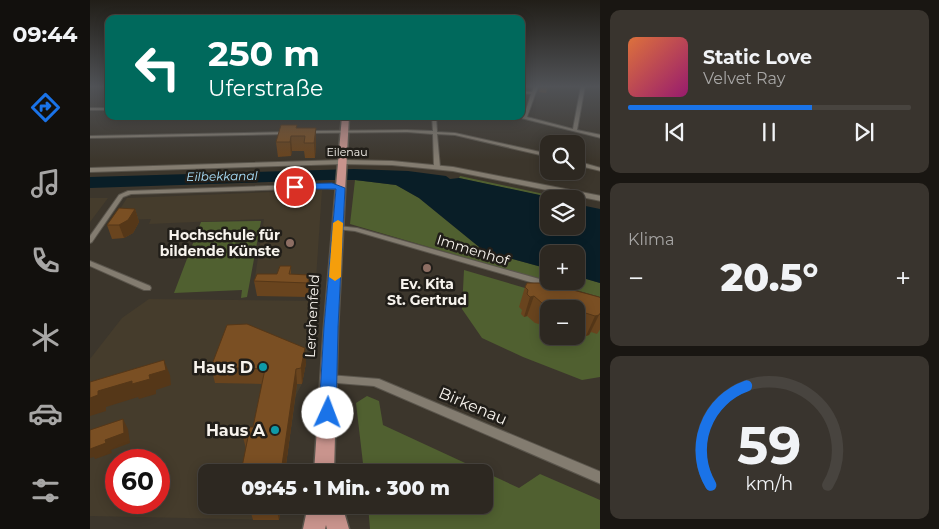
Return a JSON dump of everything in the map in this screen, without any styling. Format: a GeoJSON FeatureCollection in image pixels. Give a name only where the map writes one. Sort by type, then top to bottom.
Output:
{"type":"FeatureCollection","features":[{"type":"Feature","properties":{"kind":"main road","name":"Lerchenfeld"},"geometry":{"type":"LineString","coordinates":[[324,464],[346,120]]}},
{"type":"Feature","properties":{"kind":"main road"},"geometry":{"type":"LineString","coordinates":[[314,529],[316,514]]}},
{"type":"Feature","properties":{"kind":"main road"},"geometry":{"type":"LineString","coordinates":[[334,514],[338,529]]}},
{"type":"Feature","properties":{"kind":"street"},"geometry":{"type":"LineString","coordinates":[[527,111],[525,118],[600,137]]}},
{"type":"Feature","properties":{"kind":"street"},"geometry":{"type":"LineString","coordinates":[[575,130],[579,111]]}},
{"type":"Feature","properties":{"kind":"street"},"geometry":{"type":"LineString","coordinates":[[434,120],[437,167]]}},
{"type":"Feature","properties":{"kind":"street"},"geometry":{"type":"LineString","coordinates":[[90,136],[345,132],[436,133],[477,138],[540,154]]}},
{"type":"Feature","properties":{"kind":"street","name":"Eilenau"},"geometry":{"type":"LineString","coordinates":[[90,170],[343,165],[437,167],[600,198]]}},
{"type":"Feature","properties":{"kind":"street"},"geometry":{"type":"LineString","coordinates":[[585,166],[600,170]]}},
{"type":"Feature","properties":{"kind":"street"},"geometry":{"type":"LineString","coordinates":[[90,241],[122,196],[130,192],[341,184]]}},
{"type":"Feature","properties":{"kind":"street","name":"Immenhof"},"geometry":{"type":"LineString","coordinates":[[338,228],[355,229],[540,283]]}},
{"type":"Feature","properties":{"kind":"street"},"geometry":{"type":"LineString","coordinates":[[90,264],[147,288]]}},
{"type":"Feature","properties":{"kind":"street","name":"Birkenau"},"geometry":{"type":"LineString","coordinates":[[329,379],[375,382],[600,478]]}},
{"type":"Feature","properties":{"kind":"shaded area","name":"Hochschule für bildende Künste"},"geometry":{"type":"Polygon","coordinates":[[[322,190],[316,279],[255,277],[264,219],[149,224],[151,219],[113,220],[127,198],[322,190]]]}},
{"type":"Feature","properties":{"kind":"shaded area"},"geometry":{"type":"Polygon","coordinates":[[[90,198],[108,198],[90,222],[90,198]]]}},
{"type":"Feature","properties":{"kind":"shaded area"},"geometry":{"type":"Polygon","coordinates":[[[149,299],[315,301],[302,384],[296,395],[286,464],[198,464],[198,514],[280,514],[279,520],[90,516],[90,359],[122,318],[149,299]]]}},
{"type":"Feature","properties":{"kind":"green space"},"geometry":{"type":"Polygon","coordinates":[[[460,176],[540,193],[540,196],[459,178],[460,176]]]}},
{"type":"Feature","properties":{"kind":"green space"},"geometry":{"type":"Polygon","coordinates":[[[355,180],[396,185],[419,198],[484,251],[540,267],[540,279],[350,224],[355,180]]]}},
{"type":"Feature","properties":{"kind":"green space"},"geometry":{"type":"Polygon","coordinates":[[[261,221],[247,297],[241,298],[242,290],[174,293],[201,222],[261,221]]]}},
{"type":"Feature","properties":{"kind":"green space"},"geometry":{"type":"Polygon","coordinates":[[[464,270],[566,300],[540,300],[540,345],[585,345],[585,306],[600,310],[600,377],[582,380],[523,357],[482,338],[462,309],[464,270]]]}},
{"type":"Feature","properties":{"kind":"green space"},"geometry":{"type":"Polygon","coordinates":[[[585,279],[600,283],[600,297],[576,290],[585,290],[585,279]]]}},
{"type":"Feature","properties":{"kind":"green space"},"geometry":{"type":"Polygon","coordinates":[[[367,396],[379,401],[383,425],[467,464],[363,464],[356,403],[367,396]]]}},
{"type":"Feature","properties":{"kind":"green space"},"geometry":{"type":"Polygon","coordinates":[[[540,474],[600,500],[600,529],[370,529],[369,514],[493,514],[493,476],[519,488],[540,474]]]}},
{"type":"Feature","properties":{"kind":"water","name":"Eilbekkanal"},"geometry":{"type":"Polygon","coordinates":[[[354,169],[408,171],[446,176],[450,179],[459,178],[540,195],[540,235],[585,235],[585,206],[600,209],[600,283],[585,279],[585,245],[540,245],[540,267],[484,251],[419,198],[396,185],[355,180],[329,180],[90,188],[90,177],[354,169]]]}},
{"type":"Feature","properties":{"kind":"building"},"geometry":{"type":"Polygon","coordinates":[[[281,125],[297,125],[296,128],[316,128],[314,143],[304,143],[305,136],[291,136],[290,142],[276,142],[281,125]]]}},
{"type":"Feature","properties":{"kind":"building"},"geometry":{"type":"Polygon","coordinates":[[[119,208],[135,209],[128,220],[119,225],[107,225],[119,208]]]}},
{"type":"Feature","properties":{"kind":"building"},"geometry":{"type":"Polygon","coordinates":[[[280,266],[291,266],[289,274],[309,275],[308,283],[254,281],[257,274],[277,274],[280,266]]]}},
{"type":"Feature","properties":{"kind":"building"},"geometry":{"type":"Polygon","coordinates":[[[527,283],[540,283],[540,290],[573,290],[599,297],[600,314],[595,316],[585,313],[585,300],[540,301],[534,296],[530,297],[527,294],[528,290],[525,287],[527,283]]]}},
{"type":"Feature","properties":{"kind":"building"},"geometry":{"type":"Polygon","coordinates":[[[247,324],[305,348],[301,368],[296,369],[282,464],[243,464],[248,437],[243,437],[246,427],[253,427],[265,369],[211,367],[227,325],[247,324]]]}},
{"type":"Feature","properties":{"kind":"building"},"geometry":{"type":"Polygon","coordinates":[[[164,360],[166,370],[149,375],[150,379],[132,384],[132,381],[98,391],[98,395],[90,398],[90,382],[164,360]]]}},
{"type":"Feature","properties":{"kind":"building"},"geometry":{"type":"Polygon","coordinates":[[[123,419],[124,433],[105,440],[106,443],[90,449],[90,430],[123,419]]]}},
{"type":"Feature","properties":{"kind":"slow traffic"},"geometry":{"type":"LineString","coordinates":[[335,277],[338,223]]}},
{"type":"Feature","properties":{"kind":"place","name":"Hochschule für bildende Künste"},"geometry":{"type":"Point","coordinates":[290,243]}},
{"type":"Feature","properties":{"kind":"place","name":"Ev. Kita St. Gertrud"},"geometry":{"type":"Point","coordinates":[427,268]}},
{"type":"Feature","properties":{"kind":"place","name":"Haus D"},"geometry":{"type":"Point","coordinates":[263,367]}},
{"type":"Feature","properties":{"kind":"place","name":"Haus A"},"geometry":{"type":"Point","coordinates":[275,430]}},
{"type":"Feature","properties":{"kind":"route"},"geometry":{"type":"LineString","coordinates":[[295,187],[332,186],[341,188],[331,327],[328,413]]}}]}
